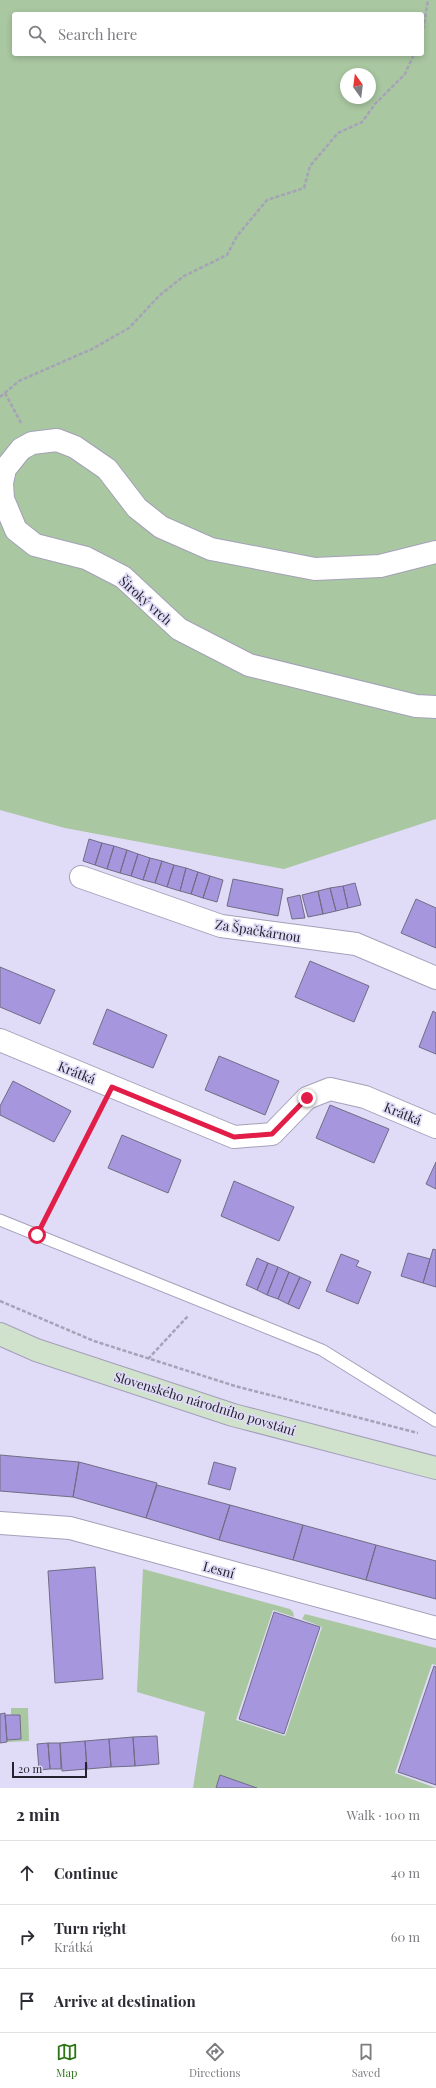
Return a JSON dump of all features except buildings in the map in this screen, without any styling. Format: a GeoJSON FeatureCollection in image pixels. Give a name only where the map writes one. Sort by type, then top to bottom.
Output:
{"type":"FeatureCollection","features":[{"type":"Feature","properties":{"kind":"street"},"geometry":{"type":"LineString","coordinates":[[32,443],[57,440],[75,447],[107,469],[137,508],[143,513],[162,527],[211,549],[315,568],[380,566],[436,552]]}},
{"type":"Feature","properties":{"kind":"street","name":"Široký vrch"},"geometry":{"type":"LineString","coordinates":[[32,443],[12,458],[5,469],[2,483],[2,499],[16,530],[35,545],[86,558],[123,577],[178,629],[249,665],[416,706],[436,707]]}},
{"type":"Feature","properties":{"kind":"street","name":"Za Špačkárnou"},"geometry":{"type":"LineString","coordinates":[[81,877],[221,926],[356,944],[436,978]]}},
{"type":"Feature","properties":{"kind":"street","name":"Krátká"},"geometry":{"type":"LineString","coordinates":[[0,1040],[234,1137],[272,1134],[307,1098],[330,1089],[365,1097],[436,1127]]}},
{"type":"Feature","properties":{"kind":"street","name":"Slovenského národního povstání"},"geometry":{"type":"LineString","coordinates":[[0,1334],[36,1350],[233,1415],[436,1468]]}},
{"type":"Feature","properties":{"kind":"street","name":"Lesní"},"geometry":{"type":"LineString","coordinates":[[0,1523],[70,1528],[436,1628]]}},
{"type":"Feature","properties":{"kind":"lane"},"geometry":{"type":"LineString","coordinates":[[0,1220],[322,1350],[436,1421]]}},
{"type":"Feature","properties":{"kind":"path"},"geometry":{"type":"LineString","coordinates":[[424,23],[428,0]]}},
{"type":"Feature","properties":{"kind":"path"},"geometry":{"type":"LineString","coordinates":[[0,397],[19,381],[92,349],[129,328],[160,295],[184,276],[227,254],[237,236],[267,200],[304,188],[310,166],[338,133],[362,122],[375,104],[405,74],[413,56]]}},
{"type":"Feature","properties":{"kind":"path"},"geometry":{"type":"LineString","coordinates":[[5,393],[32,443]]}},
{"type":"Feature","properties":{"kind":"path"},"geometry":{"type":"LineString","coordinates":[[37,1235],[112,1087]]}},
{"type":"Feature","properties":{"kind":"path"},"geometry":{"type":"LineString","coordinates":[[0,1301],[94,1342],[235,1386],[420,1434]]}},
{"type":"Feature","properties":{"kind":"path"},"geometry":{"type":"LineString","coordinates":[[148,1358],[202,1301]]}},
{"type":"Feature","properties":{"kind":"green space"},"geometry":{"type":"Polygon","coordinates":[[[0,0],[436,0],[436,819],[284,869],[65,828],[0,810],[0,0]]]}},
{"type":"Feature","properties":{"kind":"green space"},"geometry":{"type":"Polygon","coordinates":[[[143,1569],[290,1609],[293,1612],[294,1617],[273,1610],[236,1720],[285,1736],[322,1627],[302,1619],[305,1614],[436,1648],[436,1665],[432,1664],[395,1773],[436,1788],[193,1788],[205,1712],[137,1692],[143,1569]]]}},
{"type":"Feature","properties":{"kind":"green space"},"geometry":{"type":"Polygon","coordinates":[[[11,1708],[28,1708],[29,1741],[7,1742],[7,1740],[21,1739],[20,1715],[11,1715],[11,1708]]]}},
{"type":"Feature","properties":{"kind":"route"},"geometry":{"type":"LineString","coordinates":[[37,1235],[112,1087],[234,1137],[272,1134],[307,1098]]}}]}
